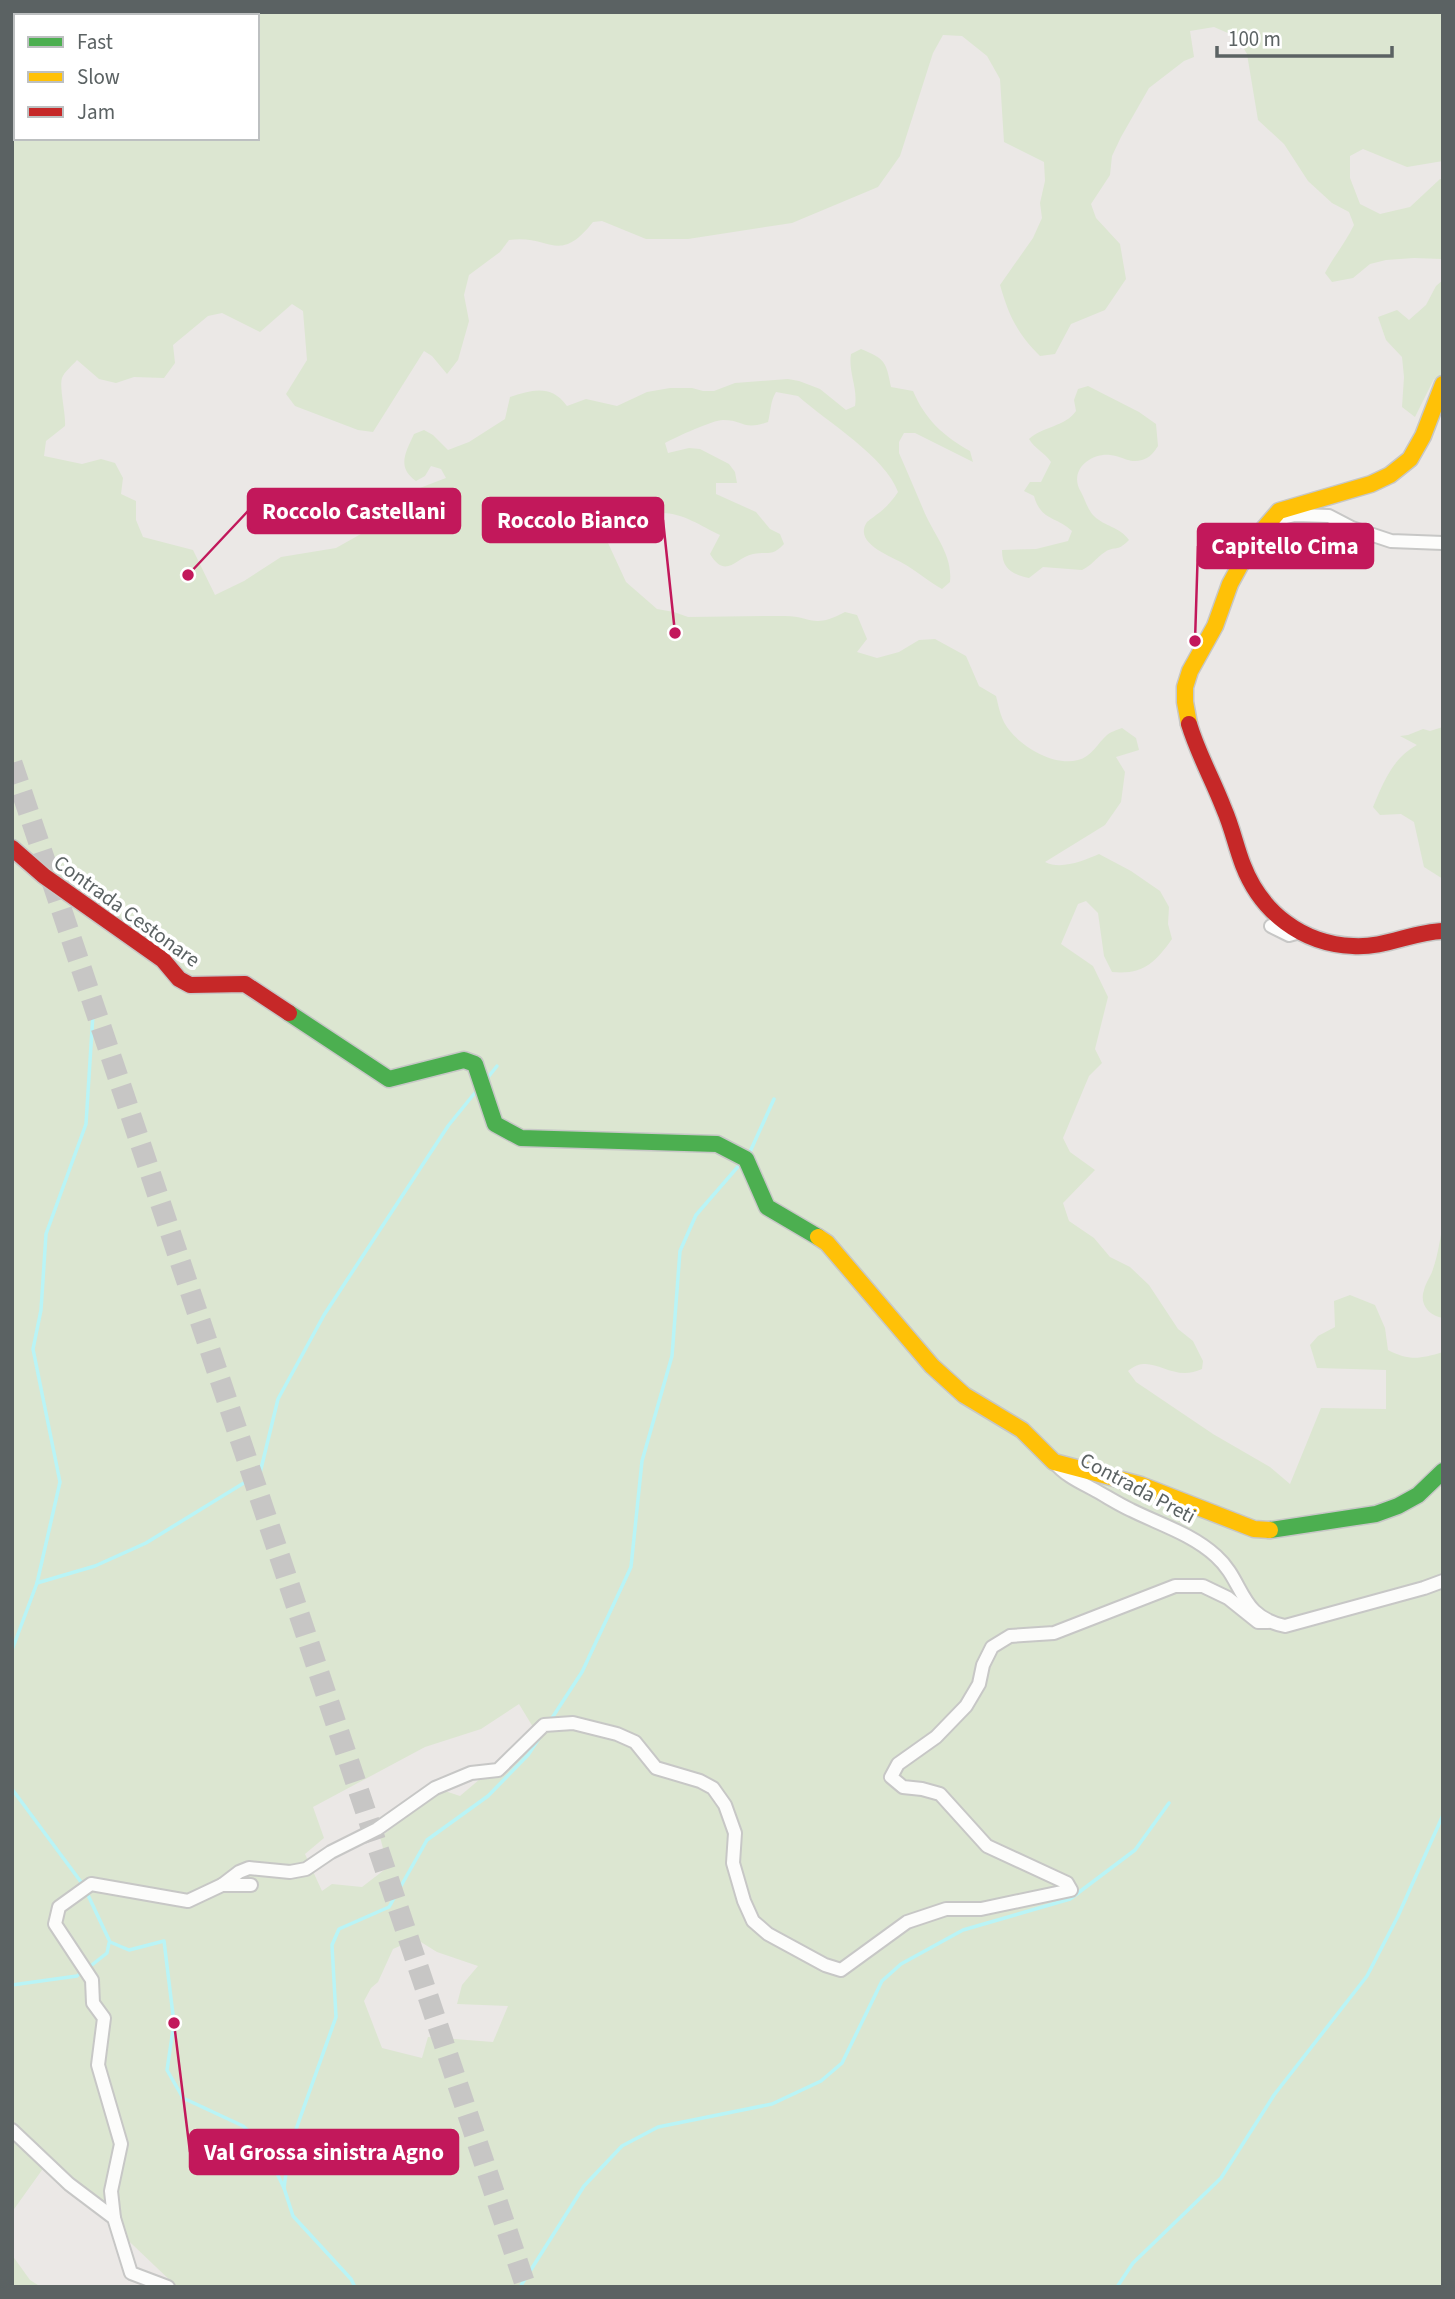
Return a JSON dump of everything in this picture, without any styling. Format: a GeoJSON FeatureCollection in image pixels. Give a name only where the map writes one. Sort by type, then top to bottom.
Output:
{"type":"FeatureCollection","features":[{"type":"Feature","properties":{"kind":"street"},"geometry":{"type":"LineString","coordinates":[[1443,384],[1423,436],[1410,458],[1390,475],[1371,484],[1279,511],[1269,521],[1239,563],[1215,626],[1189,671],[1185,686],[1190,725],[1226,814],[1244,871],[1268,907],[1287,925],[1300,932],[1329,943],[1353,947],[1379,945],[1419,933],[1443,931]]}},
{"type":"Feature","properties":{"kind":"street"},"geometry":{"type":"LineString","coordinates":[[1269,521],[1295,515],[1329,516],[1363,533],[1391,541],[1443,543]]}},
{"type":"Feature","properties":{"kind":"street","name":"Contrada Cestonare"},"geometry":{"type":"LineString","coordinates":[[12,848],[44,876],[163,960],[178,979],[190,985],[245,984],[388,1079],[464,1060],[475,1064],[495,1124],[521,1138],[717,1144],[742,1157]]}},
{"type":"Feature","properties":{"kind":"street"},"geometry":{"type":"LineString","coordinates":[[1271,926],[1289,935],[1300,932]]}},
{"type":"Feature","properties":{"kind":"street","name":"Contrada Preti"},"geometry":{"type":"LineString","coordinates":[[742,1157],[767,1207],[827,1243],[932,1366],[964,1395],[1022,1430],[1064,1473],[1178,1532],[1217,1557],[1235,1581],[1249,1608],[1269,1622]]}},
{"type":"Feature","properties":{"kind":"street"},"geometry":{"type":"LineString","coordinates":[[1054,1462],[1141,1485],[1254,1529],[1277,1531],[1376,1514],[1418,1495],[1443,1471]]}},
{"type":"Feature","properties":{"kind":"street"},"geometry":{"type":"LineString","coordinates":[[132,2287],[131,2273],[114,2218],[111,2191],[121,2144],[99,2065],[104,2018],[93,2003],[92,1980],[55,1924],[59,1908],[91,1884],[188,1900],[222,1885],[249,1868],[290,1872],[306,1869],[331,1852],[377,1829],[435,1788],[471,1773],[498,1769],[544,1725],[573,1723],[617,1734],[635,1742],[656,1768],[700,1781],[713,1788],[725,1805],[735,1833],[733,1863],[753,1921],[768,1934],[825,1965],[841,1970],[907,1922],[946,1909],[981,1909],[1071,1890],[1067,1882],[987,1846],[940,1794],[903,1787],[891,1777],[898,1763],[936,1737],[966,1706],[979,1684],[983,1665],[992,1647],[1010,1636],[1055,1633],[1175,1586],[1203,1586],[1228,1598],[1258,1622],[1285,1626],[1443,1581]]}},
{"type":"Feature","properties":{"kind":"street"},"geometry":{"type":"LineString","coordinates":[[222,1885],[251,1885]]}},
{"type":"Feature","properties":{"kind":"street"},"geometry":{"type":"LineString","coordinates":[[12,2130],[69,2184],[114,2218]]}},
{"type":"Feature","properties":{"kind":"street"},"geometry":{"type":"LineString","coordinates":[[131,2273],[168,2287]]}},
{"type":"Feature","properties":{"kind":"green space"},"geometry":{"type":"Polygon","coordinates":[[[12,12],[1443,12],[1443,161],[1407,167],[1363,149],[1350,156],[1350,178],[1360,204],[1380,214],[1410,207],[1443,179],[1442,259],[1386,260],[1370,264],[1353,278],[1332,282],[1325,273],[1354,225],[1349,212],[1332,203],[1308,181],[1284,144],[1258,120],[1247,54],[1237,37],[1214,27],[1190,31],[1194,57],[1184,61],[1149,88],[1112,156],[1110,175],[1091,204],[1096,218],[1120,244],[1126,279],[1105,310],[1071,324],[1055,354],[1040,356],[1015,324],[1000,285],[1033,238],[1042,218],[1040,203],[1045,181],[1044,162],[1004,142],[1000,79],[987,56],[962,36],[943,35],[933,53],[900,156],[878,187],[792,223],[688,239],[646,239],[602,221],[593,222],[571,243],[562,245],[523,239],[509,240],[500,252],[469,275],[464,295],[469,321],[458,360],[447,374],[432,356],[424,351],[373,432],[358,430],[295,406],[286,394],[307,360],[303,311],[292,304],[260,332],[222,313],[208,316],[173,345],[175,363],[164,378],[134,377],[116,383],[99,379],[77,360],[62,378],[65,426],[46,441],[44,456],[82,464],[101,459],[115,463],[123,478],[121,494],[136,501],[136,520],[143,537],[193,550],[215,595],[244,581],[281,557],[336,548],[368,530],[404,494],[446,478],[441,469],[431,466],[425,476],[416,481],[410,476],[404,465],[414,434],[424,430],[448,450],[469,442],[505,419],[510,397],[526,392],[554,394],[567,406],[586,399],[617,406],[647,392],[670,388],[714,391],[735,383],[788,379],[820,389],[846,410],[855,406],[851,354],[861,349],[883,362],[891,387],[913,391],[936,426],[970,451],[973,462],[915,433],[904,433],[899,442],[899,453],[948,562],[950,582],[942,589],[876,549],[865,537],[867,522],[891,502],[898,492],[881,465],[798,396],[776,392],[768,422],[748,425],[730,420],[718,421],[665,443],[668,453],[689,448],[700,449],[729,464],[735,472],[737,483],[716,483],[716,494],[756,512],[770,529],[780,534],[784,544],[780,548],[773,552],[753,554],[731,565],[721,566],[710,554],[720,535],[685,518],[662,513],[620,524],[608,543],[626,582],[657,609],[688,617],[792,616],[818,621],[845,612],[857,615],[867,639],[857,652],[877,658],[899,652],[919,640],[935,639],[966,656],[979,686],[996,696],[1002,719],[1010,731],[1032,750],[1050,758],[1069,761],[1083,758],[1108,734],[1122,728],[1136,738],[1139,750],[1116,757],[1125,772],[1121,802],[1105,825],[1045,862],[1065,865],[1099,854],[1160,891],[1169,907],[1168,924],[1172,939],[1154,961],[1140,969],[1112,972],[1104,956],[1098,913],[1086,901],[1078,904],[1061,944],[1093,966],[1108,997],[1095,1049],[1102,1063],[1089,1076],[1063,1138],[1070,1152],[1095,1170],[1063,1203],[1069,1221],[1094,1238],[1110,1257],[1130,1267],[1149,1285],[1178,1329],[1193,1341],[1203,1361],[1202,1369],[1191,1373],[1180,1373],[1154,1365],[1137,1366],[1128,1371],[1136,1382],[1213,1434],[1270,1467],[1290,1484],[1321,1408],[1386,1409],[1386,1370],[1317,1368],[1310,1345],[1318,1336],[1335,1327],[1334,1301],[1350,1295],[1375,1305],[1385,1328],[1388,1350],[1395,1354],[1415,1358],[1443,1352],[1443,2287],[177,2287],[47,2163],[12,2212],[12,12]],[[519,1704],[481,1729],[425,1747],[313,1807],[324,1838],[305,1854],[322,1891],[332,1884],[362,1887],[388,1867],[380,1837],[442,1790],[460,1796],[487,1773],[539,1737],[519,1704]],[[416,1939],[393,1949],[378,1982],[364,2001],[382,2048],[422,2058],[428,2037],[493,2042],[508,2006],[457,2004],[462,1985],[478,1966],[437,1952],[416,1939]]]}},
{"type":"Feature","properties":{"kind":"green space"},"geometry":{"type":"Polygon","coordinates":[[[1443,280],[1443,385],[1434,379],[1415,417],[1402,407],[1402,357],[1386,340],[1378,317],[1397,310],[1409,320],[1426,305],[1436,286],[1443,280]]]}},
{"type":"Feature","properties":{"kind":"green space"},"geometry":{"type":"Polygon","coordinates":[[[1088,386],[1139,412],[1156,424],[1158,446],[1147,458],[1134,461],[1102,455],[1083,465],[1077,477],[1092,513],[1098,520],[1121,532],[1129,540],[1119,548],[1105,552],[1082,570],[1043,567],[1029,578],[1018,575],[1006,566],[1002,550],[1036,549],[1068,541],[1072,531],[1045,514],[1034,496],[1024,491],[1030,482],[1041,482],[1051,462],[1029,439],[1071,416],[1076,411],[1074,400],[1078,389],[1088,386]]]}},
{"type":"Feature","properties":{"kind":"green space"},"geometry":{"type":"Polygon","coordinates":[[[1443,727],[1443,879],[1424,867],[1414,822],[1401,814],[1380,815],[1373,807],[1395,763],[1417,745],[1400,736],[1423,729],[1430,731],[1443,727]]]}},
{"type":"Feature","properties":{"kind":"green space"},"geometry":{"type":"Polygon","coordinates":[[[1443,1224],[1443,1318],[1433,1315],[1426,1308],[1423,1295],[1435,1264],[1443,1224]]]}},
{"type":"Feature","properties":{"kind":"green space"},"geometry":{"type":"Polygon","coordinates":[[[12,2255],[30,2280],[41,2287],[12,2287],[12,2255]]]}},
{"type":"Feature","properties":{"kind":"waterway"},"geometry":{"type":"LineString","coordinates":[[12,1650],[37,1583],[60,1482],[33,1349],[41,1310],[46,1234],[86,1124],[93,1014]]}},
{"type":"Feature","properties":{"kind":"waterway"},"geometry":{"type":"LineString","coordinates":[[485,1081],[497,1066]]}},
{"type":"Feature","properties":{"kind":"waterway"},"geometry":{"type":"LineString","coordinates":[[37,1583],[95,1566],[146,1543],[260,1473],[278,1399],[324,1315],[448,1126],[478,1089]]}},
{"type":"Feature","properties":{"kind":"waterway"},"geometry":{"type":"LineString","coordinates":[[749,1154],[774,1099]]}},
{"type":"Feature","properties":{"kind":"waterway"},"geometry":{"type":"LineString","coordinates":[[550,1721],[582,1672],[631,1567],[642,1461],[672,1356],[680,1251],[696,1215],[742,1162]]}},
{"type":"Feature","properties":{"kind":"waterway"},"geometry":{"type":"LineString","coordinates":[[284,2188],[289,2149],[336,2017],[332,1945],[339,1929],[389,1907],[427,1840],[488,1796],[528,1755],[540,1737]]}},
{"type":"Feature","properties":{"kind":"waterway"},"geometry":{"type":"LineString","coordinates":[[12,1789],[84,1886]]}},
{"type":"Feature","properties":{"kind":"waterway"},"geometry":{"type":"LineString","coordinates":[[520,2287],[584,2186],[622,2146],[658,2127],[772,2104],[821,2081],[842,2063],[882,1981],[901,1964],[963,1930],[1070,1899],[1135,1850],[1169,1803]]}},
{"type":"Feature","properties":{"kind":"waterway"},"geometry":{"type":"LineString","coordinates":[[1117,2287],[1133,2263],[1221,2178],[1274,2095],[1367,1976],[1398,1916],[1443,1815]]}},
{"type":"Feature","properties":{"kind":"waterway"},"geometry":{"type":"LineString","coordinates":[[87,1893],[110,1942],[129,1950],[164,1941],[174,2023],[167,2070],[183,2098],[243,2126],[263,2144],[284,2188],[293,2216],[351,2279],[355,2287]]}},
{"type":"Feature","properties":{"kind":"waterway"},"geometry":{"type":"LineString","coordinates":[[88,1968],[107,1953],[109,1943]]}},
{"type":"Feature","properties":{"kind":"waterway"},"geometry":{"type":"LineString","coordinates":[[12,1985],[77,1976],[82,1972]]}},
{"type":"Feature","properties":{"kind":"tunnel"},"geometry":{"type":"LineString","coordinates":[[12,763],[526,2287]]}},
{"type":"Feature","properties":{"kind":"traffic: fast"},"geometry":{"type":"LineString","coordinates":[[289,1013],[389,1079],[464,1060],[475,1064],[495,1124],[521,1138],[717,1144],[746,1159],[767,1207],[818,1237]]}},
{"type":"Feature","properties":{"kind":"traffic: fast"},"geometry":{"type":"LineString","coordinates":[[1270,1530],[1376,1514],[1418,1495],[1443,1471]]}},
{"type":"Feature","properties":{"kind":"traffic: slow"},"geometry":{"type":"LineString","coordinates":[[1189,724],[1185,687],[1190,671],[1215,626],[1230,584],[1254,540],[1279,511],[1371,484],[1390,475],[1410,459],[1423,436],[1443,384]]}},
{"type":"Feature","properties":{"kind":"traffic: slow"},"geometry":{"type":"LineString","coordinates":[[818,1237],[827,1243],[932,1366],[964,1395],[1022,1430],[1054,1462],[1141,1485],[1254,1529],[1270,1530]]}},
{"type":"Feature","properties":{"kind":"traffic: jam"},"geometry":{"type":"LineString","coordinates":[[1189,724],[1251,882],[1272,911],[1301,932],[1334,944],[1376,945],[1443,931]]}},
{"type":"Feature","properties":{"kind":"traffic: jam"},"geometry":{"type":"LineString","coordinates":[[12,848],[44,876],[163,960],[179,979],[190,985],[245,984],[289,1013]]}},
{"type":"Feature","properties":{"kind":"place","name":"Roccolo Castellani"},"geometry":{"type":"Point","coordinates":[188,575]}},
{"type":"Feature","properties":{"kind":"place","name":"Roccolo Bianco"},"geometry":{"type":"Point","coordinates":[675,633]}},
{"type":"Feature","properties":{"kind":"place","name":"Capitello Cima"},"geometry":{"type":"Point","coordinates":[1195,641]}},
{"type":"Feature","properties":{"kind":"place","name":"Val Grossa sinistra Agno"},"geometry":{"type":"Point","coordinates":[174,2023]}}]}
